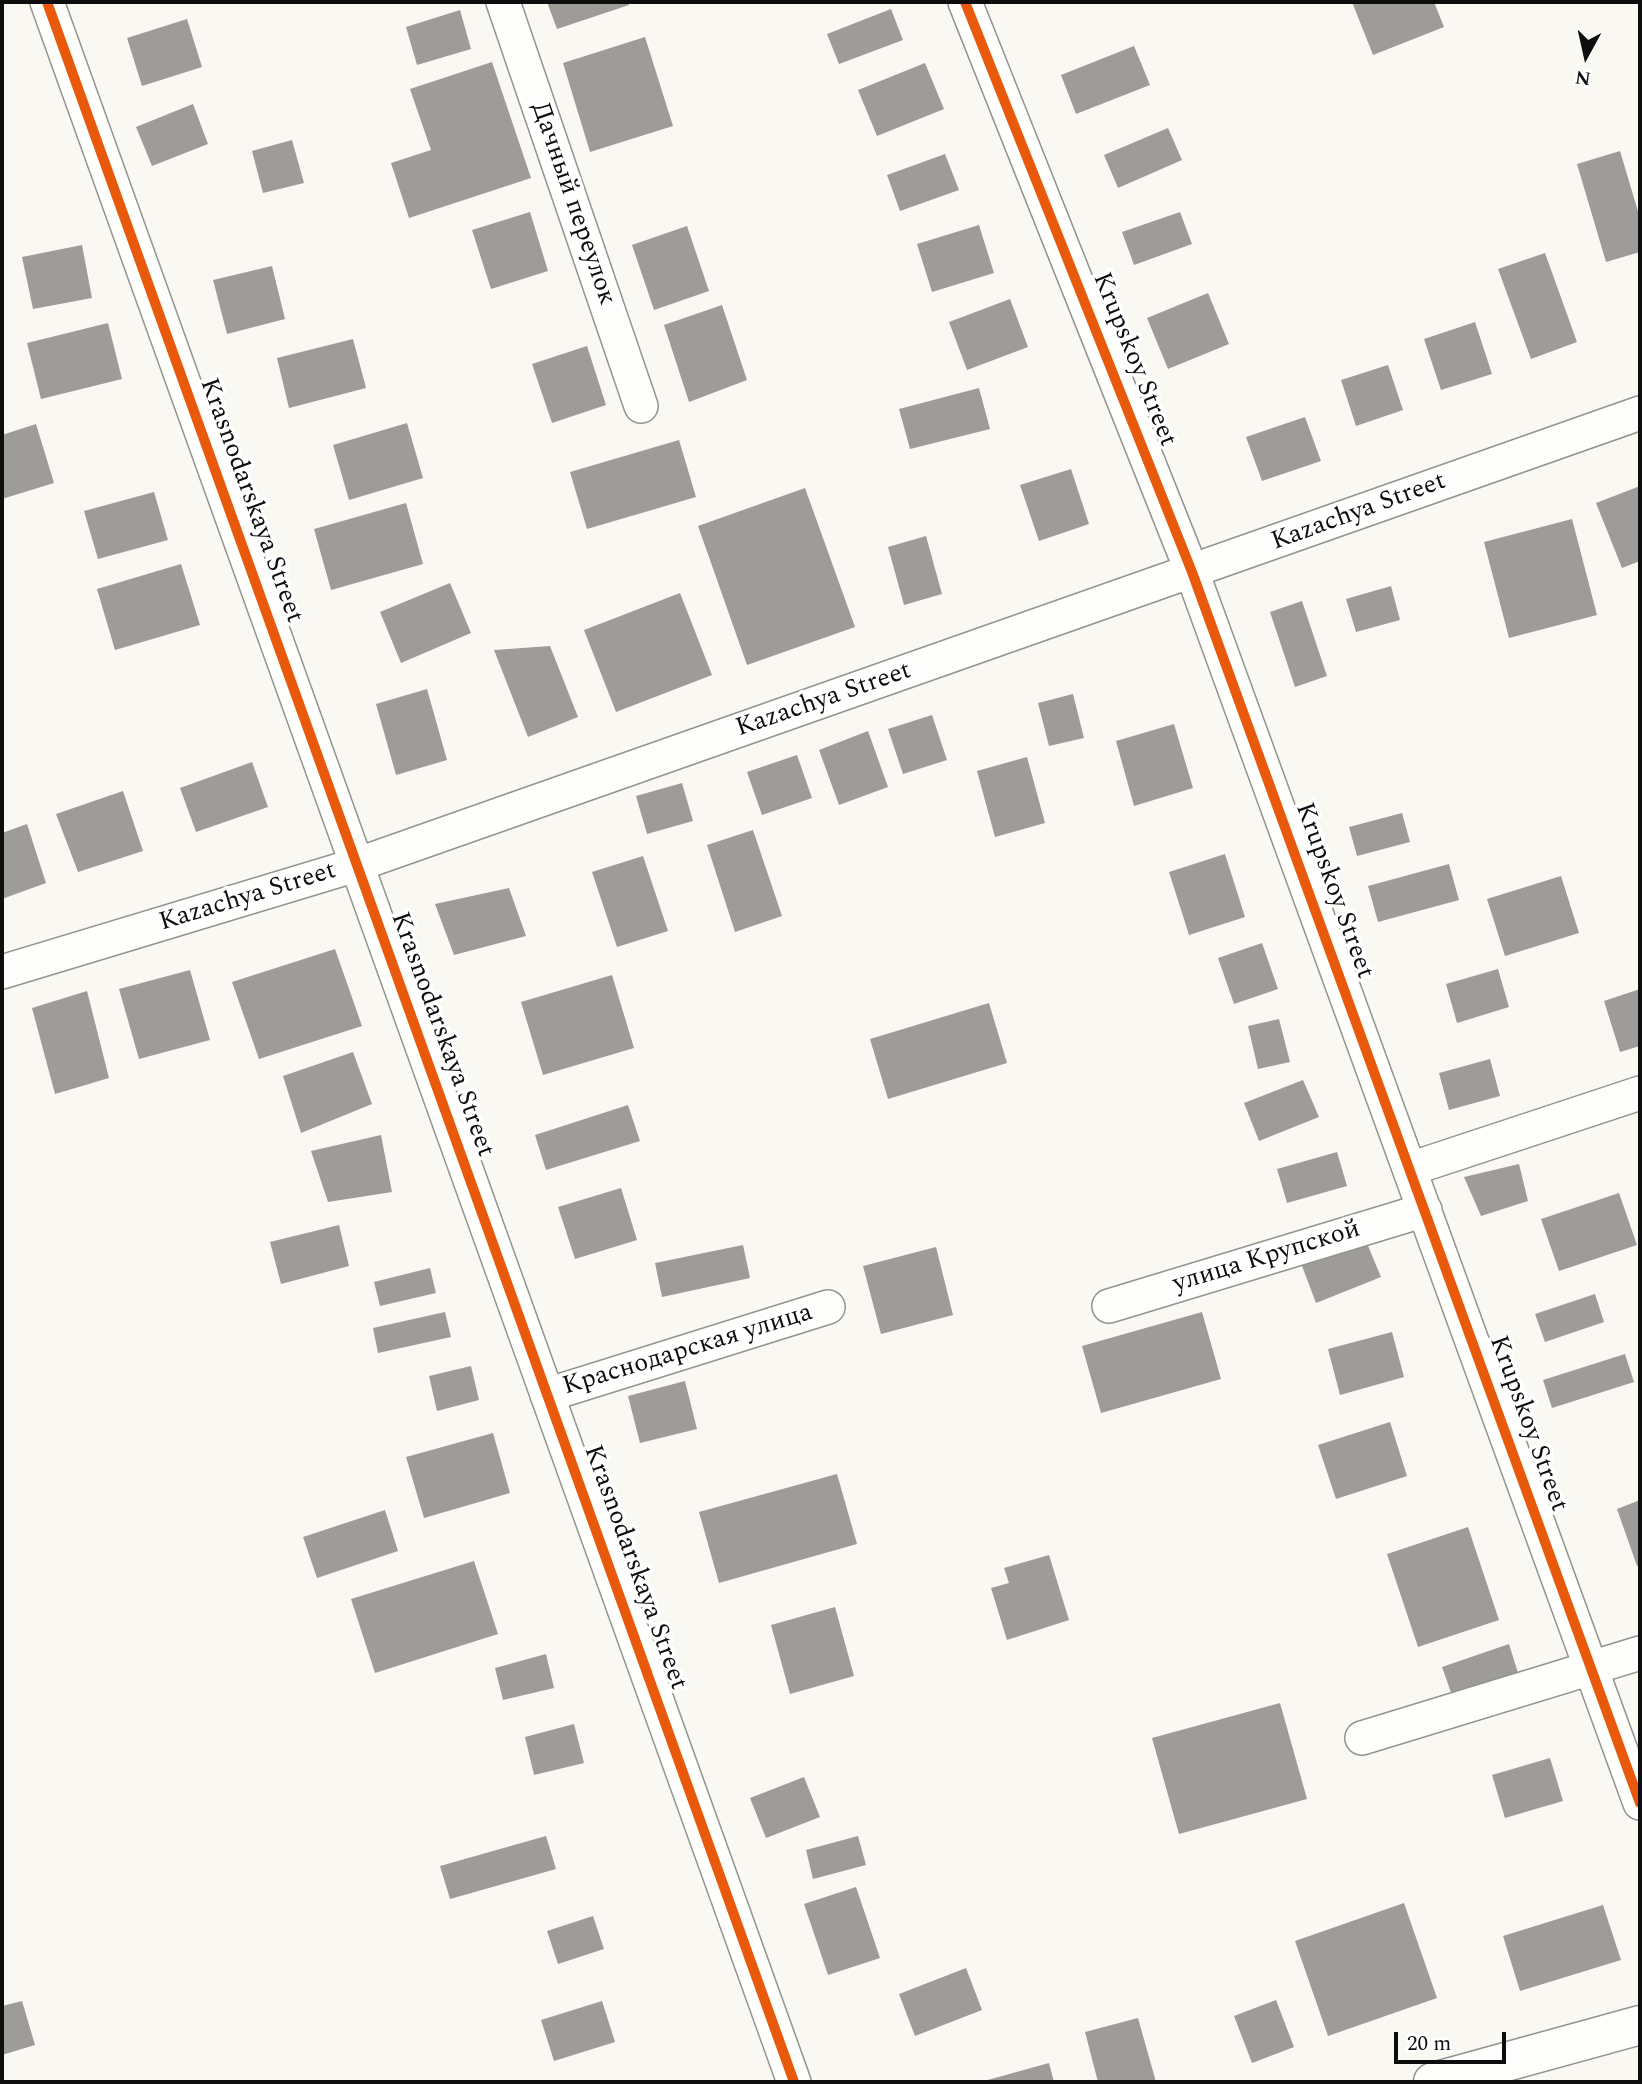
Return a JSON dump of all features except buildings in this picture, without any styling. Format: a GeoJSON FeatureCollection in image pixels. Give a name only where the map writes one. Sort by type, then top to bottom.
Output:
{"type":"FeatureCollection","features":[{"type":"Feature","properties":{"kind":"street","name":"Krasnodarskaya Street"},"geometry":{"type":"LineString","coordinates":[[47,2],[794,2082]]}},
{"type":"Feature","properties":{"kind":"street","name":"Дачный переулок"},"geometry":{"type":"LineString","coordinates":[[503,2],[640,406]]}},
{"type":"Feature","properties":{"kind":"street","name":"Krupskoy Street"},"geometry":{"type":"LineString","coordinates":[[965,2],[1192,572],[1640,1803]]}},
{"type":"Feature","properties":{"kind":"street","name":"Kazachya Street"},"geometry":{"type":"LineString","coordinates":[[2,972],[356,865],[1640,412]]}},
{"type":"Feature","properties":{"kind":"street"},"geometry":{"type":"LineString","coordinates":[[1409,1169],[1640,1093]]}},
{"type":"Feature","properties":{"kind":"street","name":"улица Крупской"},"geometry":{"type":"LineString","coordinates":[[1109,1306],[1425,1210]]}},
{"type":"Feature","properties":{"kind":"street","name":"Краснодарская улица"},"geometry":{"type":"LineString","coordinates":[[547,1395],[828,1307]]}},
{"type":"Feature","properties":{"kind":"street"},"geometry":{"type":"LineString","coordinates":[[1362,1738],[1640,1653]]}},
{"type":"Feature","properties":{"kind":"street"},"geometry":{"type":"LineString","coordinates":[[1433,2082],[1640,2025]]}},
{"type":"Feature","properties":{"kind":"cycle path"},"geometry":{"type":"LineString","coordinates":[[47,2],[794,2082]]}},
{"type":"Feature","properties":{"kind":"cycle path"},"geometry":{"type":"LineString","coordinates":[[965,2],[1192,572],[1640,1803]]}}]}
